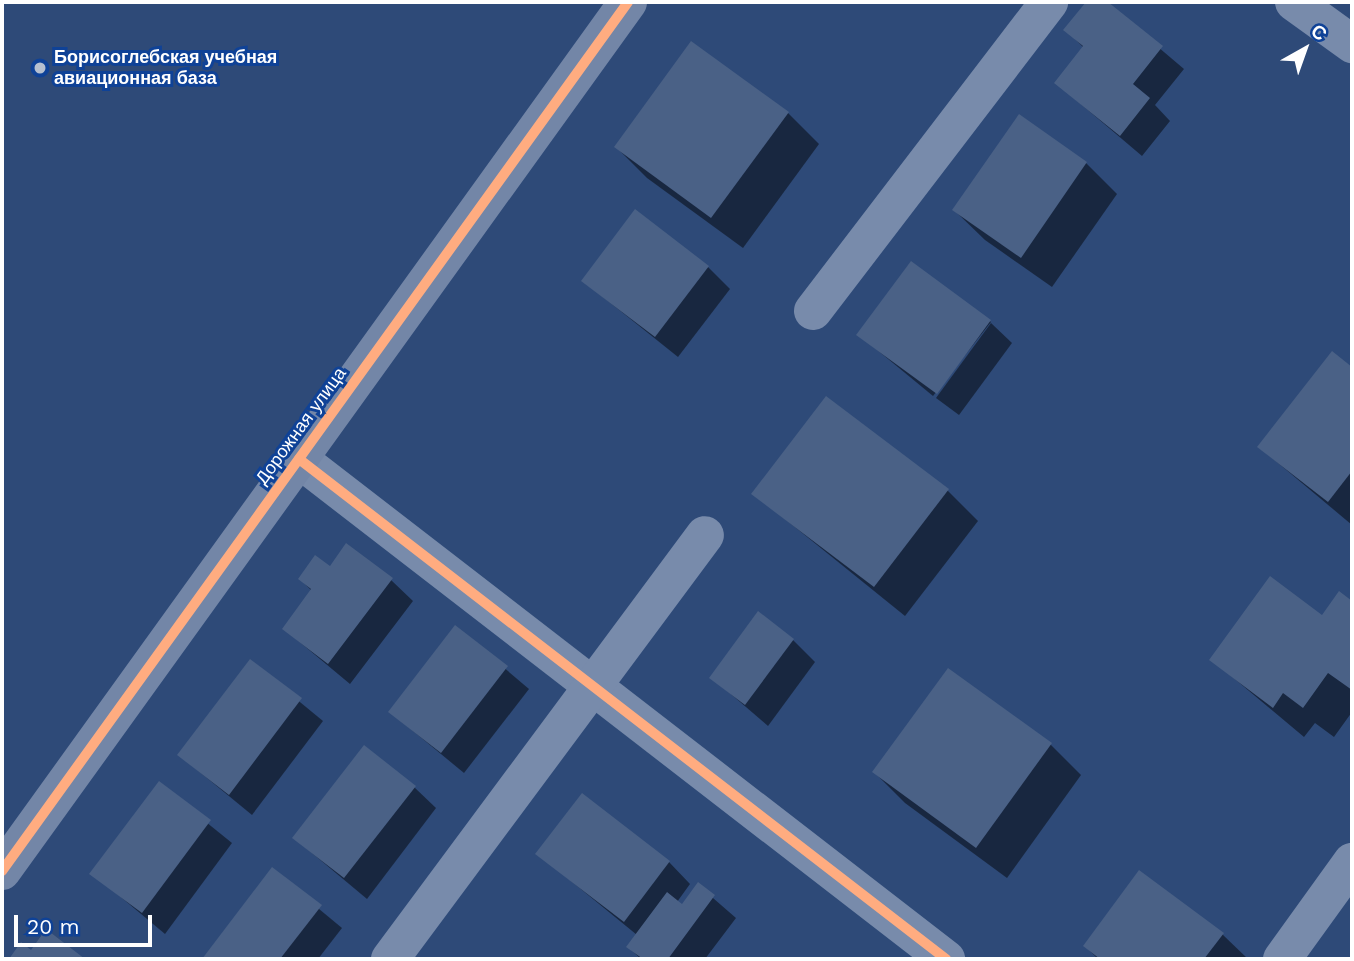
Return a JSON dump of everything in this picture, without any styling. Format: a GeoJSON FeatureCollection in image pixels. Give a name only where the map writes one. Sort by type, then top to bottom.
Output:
{"type":"FeatureCollection","features":[{"type":"Feature","properties":{"kind":"street","name":"Дорожная улица"},"geometry":{"type":"LineString","coordinates":[[2,871],[628,2]]}},
{"type":"Feature","properties":{"kind":"street"},"geometry":{"type":"LineString","coordinates":[[813,311],[1049,2]]}},
{"type":"Feature","properties":{"kind":"street"},"geometry":{"type":"LineString","coordinates":[[1294,2],[1352,44]]}},
{"type":"Feature","properties":{"kind":"street"},"geometry":{"type":"LineString","coordinates":[[299,458],[946,959]]}},
{"type":"Feature","properties":{"kind":"street"},"geometry":{"type":"LineString","coordinates":[[390,959],[705,535]]}},
{"type":"Feature","properties":{"kind":"street"},"geometry":{"type":"LineString","coordinates":[[1282,959],[1352,862]]}},
{"type":"Feature","properties":{"kind":"building"},"geometry":{"type":"Polygon","coordinates":[[[1086,2],[1108,2],[1163,46],[1133,84],[1150,98],[1120,136],[1054,83],[1083,46],[1063,30],[1086,2]]]}},
{"type":"Feature","properties":{"kind":"building"},"geometry":{"type":"Polygon","coordinates":[[[691,41],[789,112],[711,218],[614,147],[691,41]]]}},
{"type":"Feature","properties":{"kind":"building"},"geometry":{"type":"Polygon","coordinates":[[[1019,114],[1087,162],[1021,258],[952,210],[1019,114]]]}},
{"type":"Feature","properties":{"kind":"building"},"geometry":{"type":"Polygon","coordinates":[[[635,209],[709,266],[655,337],[581,281],[635,209]]]}},
{"type":"Feature","properties":{"kind":"building"},"geometry":{"type":"Polygon","coordinates":[[[911,261],[991,320],[937,394],[856,335],[911,261]]]}},
{"type":"Feature","properties":{"kind":"building"},"geometry":{"type":"Polygon","coordinates":[[[1332,351],[1352,367],[1352,471],[1328,502],[1257,447],[1332,351]]]}},
{"type":"Feature","properties":{"kind":"building"},"geometry":{"type":"Polygon","coordinates":[[[826,396],[949,489],[874,587],[751,494],[826,396]]]}},
{"type":"Feature","properties":{"kind":"building"},"geometry":{"type":"Polygon","coordinates":[[[346,543],[393,578],[328,664],[282,629],[311,589],[298,579],[315,555],[330,566],[346,543]]]}},
{"type":"Feature","properties":{"kind":"building"},"geometry":{"type":"Polygon","coordinates":[[[1270,576],[1322,615],[1339,591],[1352,601],[1352,690],[1328,673],[1303,708],[1283,693],[1273,708],[1209,660],[1270,576]]]}},
{"type":"Feature","properties":{"kind":"building"},"geometry":{"type":"Polygon","coordinates":[[[758,611],[794,639],[745,705],[709,678],[758,611]]]}},
{"type":"Feature","properties":{"kind":"building"},"geometry":{"type":"Polygon","coordinates":[[[455,625],[508,666],[441,753],[388,712],[455,625]]]}},
{"type":"Feature","properties":{"kind":"building"},"geometry":{"type":"Polygon","coordinates":[[[250,659],[302,698],[229,795],[177,755],[250,659]]]}},
{"type":"Feature","properties":{"kind":"building"},"geometry":{"type":"Polygon","coordinates":[[[948,668],[1052,743],[976,848],[872,772],[948,668]]]}},
{"type":"Feature","properties":{"kind":"building"},"geometry":{"type":"Polygon","coordinates":[[[364,745],[416,786],[344,878],[292,838],[364,745]]]}},
{"type":"Feature","properties":{"kind":"building"},"geometry":{"type":"Polygon","coordinates":[[[159,781],[211,820],[142,913],[89,874],[159,781]]]}},
{"type":"Feature","properties":{"kind":"building"},"geometry":{"type":"Polygon","coordinates":[[[582,793],[670,861],[624,922],[535,854],[582,793]]]}},
{"type":"Feature","properties":{"kind":"building"},"geometry":{"type":"Polygon","coordinates":[[[272,867],[322,905],[280,959],[202,959],[272,867]]]}},
{"type":"Feature","properties":{"kind":"building"},"geometry":{"type":"Polygon","coordinates":[[[1139,870],[1224,933],[1204,959],[1100,959],[1083,946],[1139,870]]]}},
{"type":"Feature","properties":{"kind":"building"},"geometry":{"type":"Polygon","coordinates":[[[698,882],[715,895],[668,959],[643,959],[626,947],[667,892],[682,904],[698,882]]]}},
{"type":"Feature","properties":{"kind":"building"},"geometry":{"type":"Polygon","coordinates":[[[46,929],[85,959],[9,959],[21,942],[31,950],[46,929]]]}},
{"type":"Feature","properties":{"kind":"cycle path"},"geometry":{"type":"LineString","coordinates":[[2,871],[628,2]]}},
{"type":"Feature","properties":{"kind":"cycle path"},"geometry":{"type":"LineString","coordinates":[[299,459],[946,959]]}},
{"type":"Feature","properties":{"kind":"place","name":"Борисоглебская учебная авиационная база"},"geometry":{"type":"Point","coordinates":[40,68]}}]}
